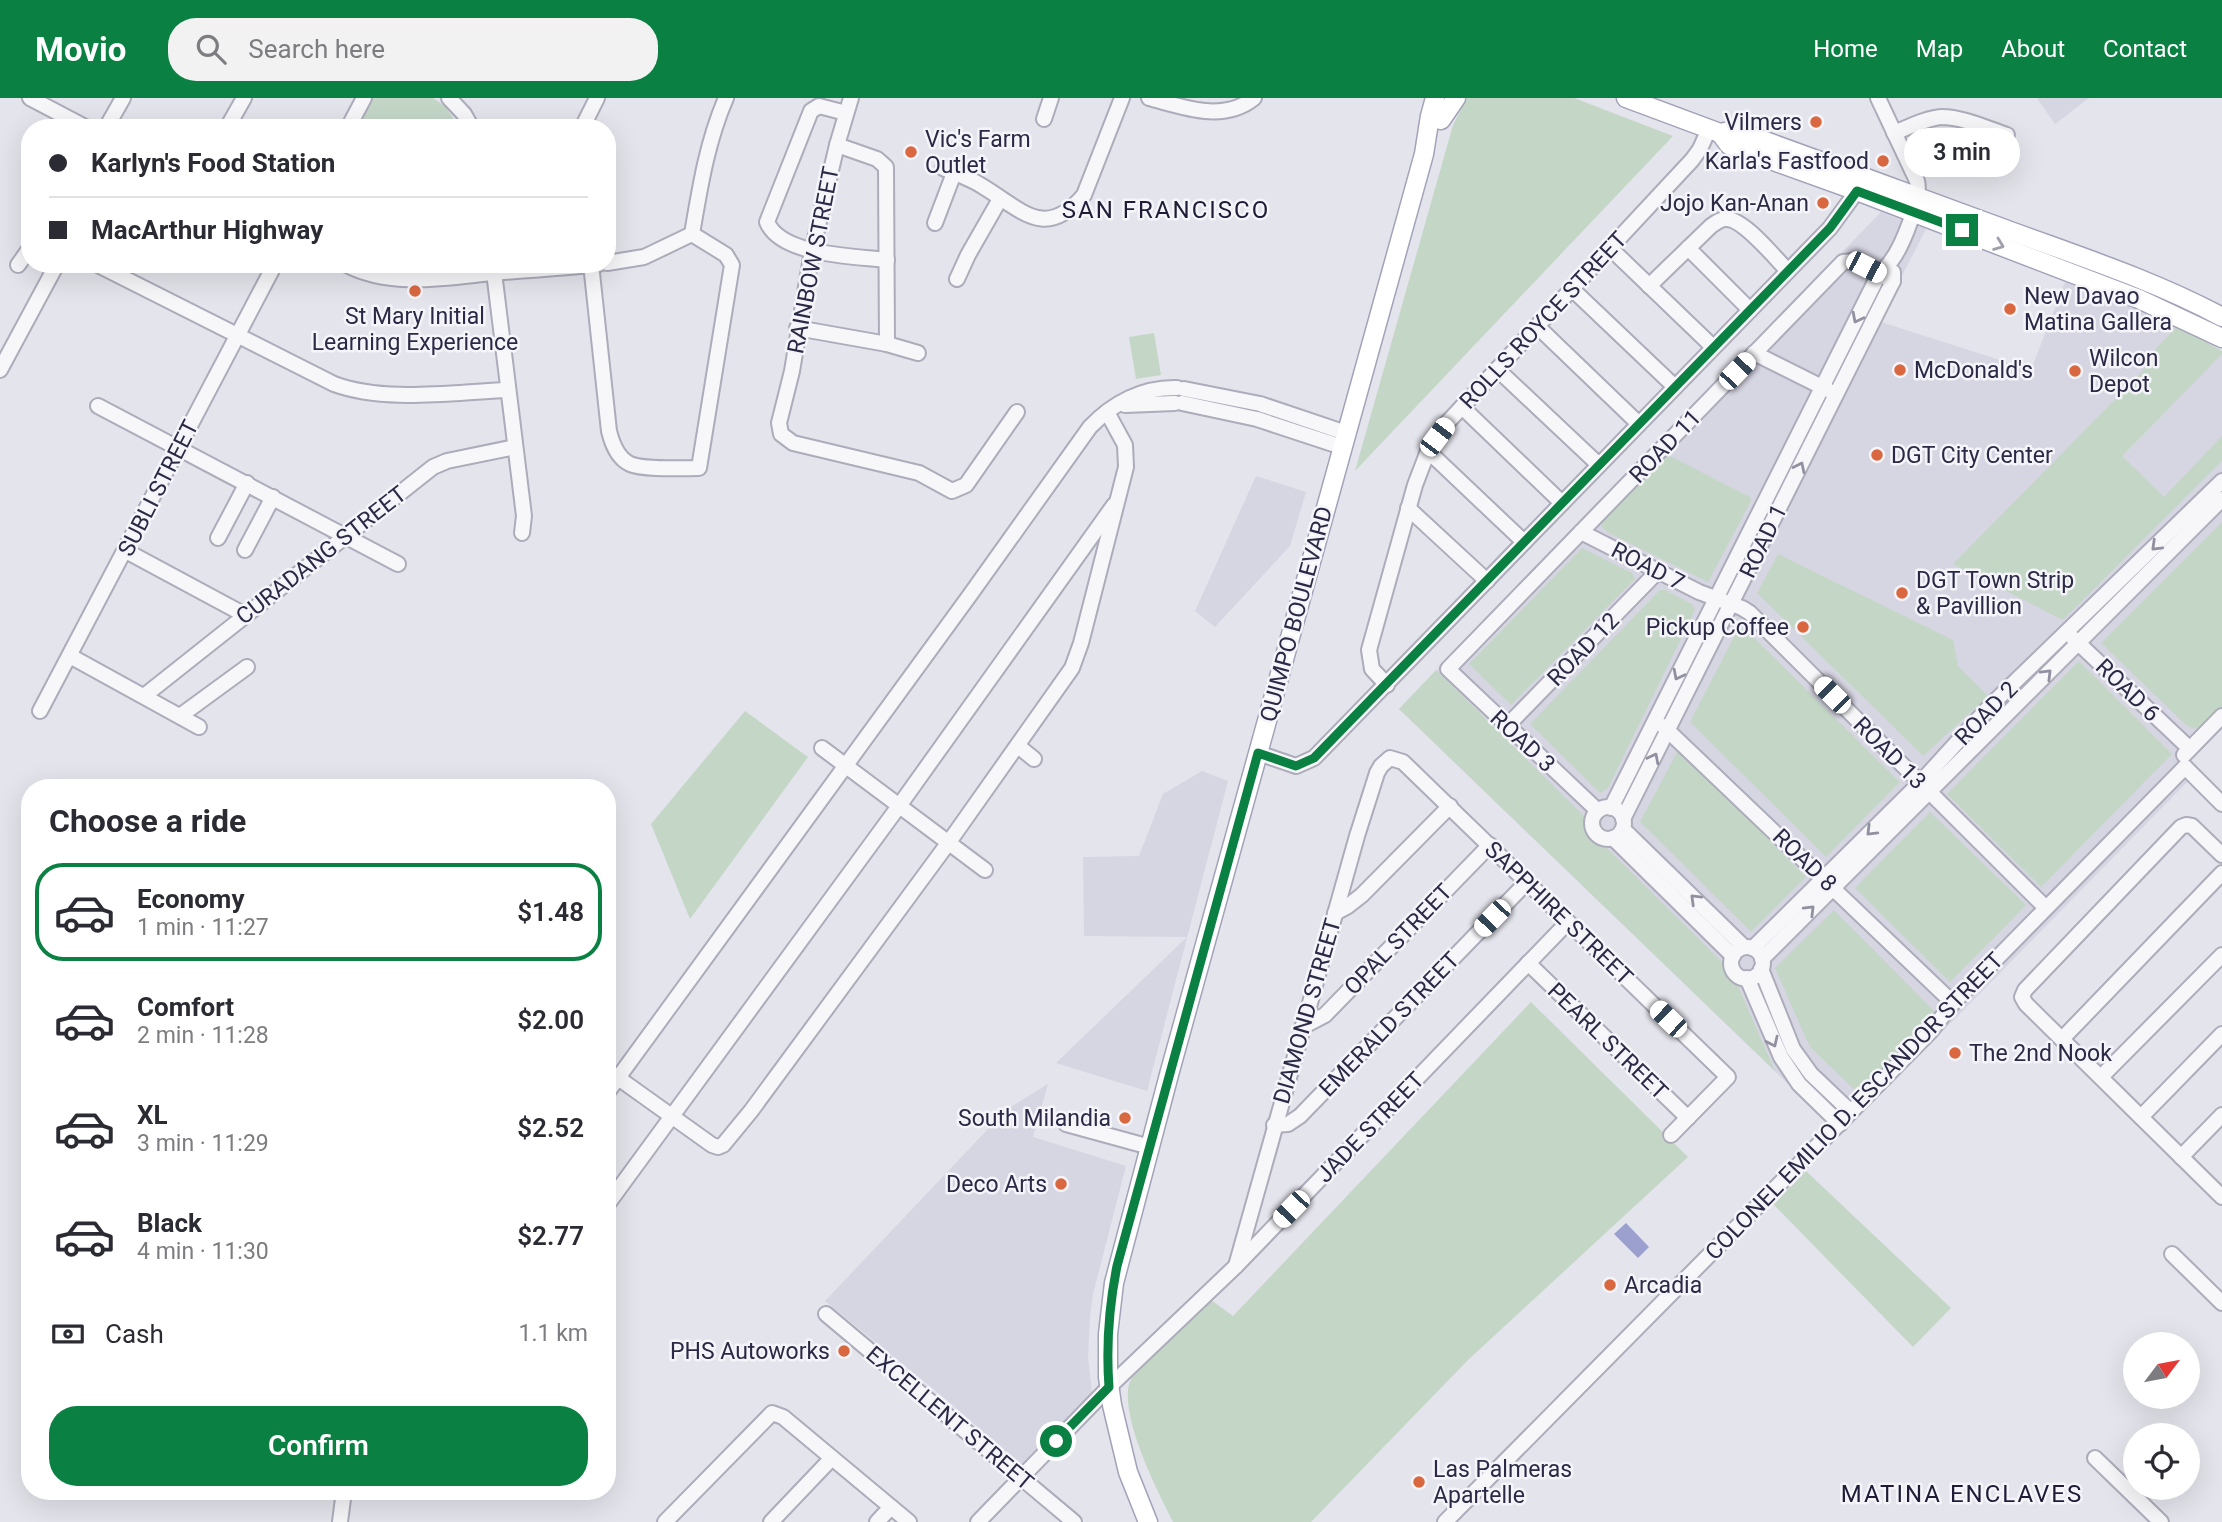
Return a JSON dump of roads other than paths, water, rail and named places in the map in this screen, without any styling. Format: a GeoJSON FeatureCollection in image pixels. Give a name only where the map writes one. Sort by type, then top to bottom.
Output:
{"type":"FeatureCollection","features":[{"type":"Feature","properties":{"kind":"main road"},"geometry":{"type":"LineString","coordinates":[[1429,98],[1435,118],[1456,98]]}},
{"type":"Feature","properties":{"kind":"main road","name":"QUIMPO BOULEVARD"},"geometry":{"type":"LineString","coordinates":[[1435,98],[1435,118]]}},
{"type":"Feature","properties":{"kind":"main road","name":"QUIMPO BOULEVARD"},"geometry":{"type":"LineString","coordinates":[[1148,1522],[1122,1451],[1109,1387],[1108,1334],[1117,1266],[1424,154],[1435,118],[1447,98]]}},
{"type":"Feature","properties":{"kind":"main road"},"geometry":{"type":"LineString","coordinates":[[1626,98],[1714,130],[1734,130],[1915,204],[2108,277],[2181,297],[2222,317]]}},
{"type":"Feature","properties":{"kind":"main road"},"geometry":{"type":"LineString","coordinates":[[1714,130],[1729,145],[1857,191],[1915,204]]}},
{"type":"Feature","properties":{"kind":"main road"},"geometry":{"type":"LineString","coordinates":[[2108,277],[2222,338]]}},
{"type":"Feature","properties":{"kind":"street"},"geometry":{"type":"LineString","coordinates":[[30,98],[55,104],[75,119]]}},
{"type":"Feature","properties":{"kind":"street"},"geometry":{"type":"LineString","coordinates":[[111,119],[122,98]]}},
{"type":"Feature","properties":{"kind":"street"},"geometry":{"type":"LineString","coordinates":[[232,119],[244,98]]}},
{"type":"Feature","properties":{"kind":"street"},"geometry":{"type":"LineString","coordinates":[[353,119],[364,98]]}},
{"type":"Feature","properties":{"kind":"street"},"geometry":{"type":"LineString","coordinates":[[449,98],[467,119]]}},
{"type":"Feature","properties":{"kind":"street"},"geometry":{"type":"LineString","coordinates":[[586,119],[597,98]]}},
{"type":"Feature","properties":{"kind":"street"},"geometry":{"type":"LineString","coordinates":[[692,234],[707,152],[726,98]]}},
{"type":"Feature","properties":{"kind":"street","name":"RAINBOW STREET"},"geometry":{"type":"LineString","coordinates":[[851,98],[812,251],[792,370],[779,424],[781,434],[793,443],[919,473],[953,491],[965,485],[1017,412]]}},
{"type":"Feature","properties":{"kind":"street"},"geometry":{"type":"LineString","coordinates":[[1044,119],[1051,98]]}},
{"type":"Feature","properties":{"kind":"street"},"geometry":{"type":"LineString","coordinates":[[935,223],[948,170],[983,187],[1020,212],[1050,220],[1065,214],[1084,195],[1090,184],[1122,98]]}},
{"type":"Feature","properties":{"kind":"street"},"geometry":{"type":"LineString","coordinates":[[1149,98],[1199,111],[1217,112],[1234,108],[1254,98]]}},
{"type":"Feature","properties":{"kind":"street"},"geometry":{"type":"LineString","coordinates":[[1878,98],[1917,181],[1915,204]]}},
{"type":"Feature","properties":{"kind":"street"},"geometry":{"type":"LineString","coordinates":[[846,113],[819,106],[811,111],[767,222],[772,232],[812,251],[887,260]]}},
{"type":"Feature","properties":{"kind":"street"},"geometry":{"type":"LineString","coordinates":[[1894,133],[1941,117],[2007,135]]}},
{"type":"Feature","properties":{"kind":"street","name":"ROLLS ROYCE STREET"},"geometry":{"type":"LineString","coordinates":[[1387,685],[1373,668],[1369,650],[1408,508],[1428,451],[1446,424],[1692,160],[1714,130]]}},
{"type":"Feature","properties":{"kind":"street"},"geometry":{"type":"LineString","coordinates":[[837,145],[877,159],[886,167],[887,344]]}},
{"type":"Feature","properties":{"kind":"street"},"geometry":{"type":"LineString","coordinates":[[1258,753],[1296,766],[1308,762],[1387,685],[1788,271],[1838,218],[1857,191]]}},
{"type":"Feature","properties":{"kind":"street"},"geometry":{"type":"LineString","coordinates":[[957,279],[1000,199]]}},
{"type":"Feature","properties":{"kind":"street","name":"ROAD 1"},"geometry":{"type":"LineString","coordinates":[[1604,810],[1655,721],[1879,274],[1892,261],[1915,204]]}},
{"type":"Feature","properties":{"kind":"street"},"geometry":{"type":"LineString","coordinates":[[1649,286],[1716,222],[1729,219],[1745,227],[1788,271]]}},
{"type":"Feature","properties":{"kind":"street"},"geometry":{"type":"LineString","coordinates":[[616,262],[644,257],[692,234]]}},
{"type":"Feature","properties":{"kind":"street"},"geometry":{"type":"LineString","coordinates":[[592,273],[608,431],[613,445],[629,464],[699,468],[732,265],[720,250],[692,234]]}},
{"type":"Feature","properties":{"kind":"street"},"geometry":{"type":"LineString","coordinates":[[1610,248],[1713,347]]}},
{"type":"Feature","properties":{"kind":"street"},"geometry":{"type":"LineString","coordinates":[[1688,248],[1750,310]]}},
{"type":"Feature","properties":{"kind":"street"},"geometry":{"type":"LineString","coordinates":[[18,265],[21,261]]}},
{"type":"Feature","properties":{"kind":"street","name":"ROAD 11"},"geometry":{"type":"LineString","coordinates":[[1448,670],[1843,262],[1854,261],[1893,281]]}},
{"type":"Feature","properties":{"kind":"street","name":"ROAD 1"},"geometry":{"type":"LineString","coordinates":[[1620,829],[1893,281],[1892,261]]}},
{"type":"Feature","properties":{"kind":"street"},"geometry":{"type":"LineString","coordinates":[[0,370],[52,273]]}},
{"type":"Feature","properties":{"kind":"street"},"geometry":{"type":"LineString","coordinates":[[114,273],[334,384],[354,391],[381,394],[508,390]]}},
{"type":"Feature","properties":{"kind":"street","name":"SUBLI STREET"},"geometry":{"type":"LineString","coordinates":[[40,711],[270,273]]}},
{"type":"Feature","properties":{"kind":"street"},"geometry":{"type":"LineString","coordinates":[[369,273],[422,280],[467,273]]}},
{"type":"Feature","properties":{"kind":"street"},"geometry":{"type":"LineString","coordinates":[[493,273],[524,516],[522,533]]}},
{"type":"Feature","properties":{"kind":"street"},"geometry":{"type":"LineString","coordinates":[[1572,289],[1675,387]]}},
{"type":"Feature","properties":{"kind":"street"},"geometry":{"type":"LineString","coordinates":[[1537,326],[1639,424]]}},
{"type":"Feature","properties":{"kind":"street"},"geometry":{"type":"LineString","coordinates":[[797,328],[887,344],[918,353]]}},
{"type":"Feature","properties":{"kind":"street"},"geometry":{"type":"LineString","coordinates":[[1844,342],[1858,349]]}},
{"type":"Feature","properties":{"kind":"street"},"geometry":{"type":"LineString","coordinates":[[1754,353],[1836,394]]}},
{"type":"Feature","properties":{"kind":"street"},"geometry":{"type":"LineString","coordinates":[[1497,369],[1599,465]]}},
{"type":"Feature","properties":{"kind":"street"},"geometry":{"type":"LineString","coordinates":[[616,1069],[846,766],[1090,427],[1112,409],[1149,390],[1286,411],[1344,440]]}},
{"type":"Feature","properties":{"kind":"street"},"geometry":{"type":"LineString","coordinates":[[98,406],[398,564]]}},
{"type":"Feature","properties":{"kind":"street"},"geometry":{"type":"LineString","coordinates":[[1462,407],[1562,503]]}},
{"type":"Feature","properties":{"kind":"street"},"geometry":{"type":"LineString","coordinates":[[616,1077],[712,1145],[718,1147],[727,1141],[949,842],[1066,678],[1077,656],[1126,467],[1125,445],[1112,409]]}},
{"type":"Feature","properties":{"kind":"street","name":"CURADANG STREET"},"geometry":{"type":"LineString","coordinates":[[144,696],[433,467],[447,461],[515,447]]}},
{"type":"Feature","properties":{"kind":"street"},"geometry":{"type":"LineString","coordinates":[[1428,451],[1524,542]]}},
{"type":"Feature","properties":{"kind":"street","name":"ROAD 2"},"geometry":{"type":"LineString","coordinates":[[1747,978],[1756,976],[1750,956],[1924,787],[2002,719],[2078,643],[2184,528],[2222,481]]}},
{"type":"Feature","properties":{"kind":"street"},"geometry":{"type":"LineString","coordinates":[[218,538],[247,483]]}},
{"type":"Feature","properties":{"kind":"street"},"geometry":{"type":"LineString","coordinates":[[245,550],[272,497]]}},
{"type":"Feature","properties":{"kind":"street"},"geometry":{"type":"LineString","coordinates":[[616,1193],[899,806],[1119,498]]}},
{"type":"Feature","properties":{"kind":"street","name":"ROAD 2"},"geometry":{"type":"LineString","coordinates":[[1924,787],[1990,706],[2067,632],[2184,528],[2222,499]]}},
{"type":"Feature","properties":{"kind":"street"},"geometry":{"type":"LineString","coordinates":[[1408,508],[1487,581]]}},
{"type":"Feature","properties":{"kind":"street","name":"ROAD 7"},"geometry":{"type":"LineString","coordinates":[[1581,532],[1716,599],[1732,604]]}},
{"type":"Feature","properties":{"kind":"street"},"geometry":{"type":"LineString","coordinates":[[1744,543],[1758,550]]}},
{"type":"Feature","properties":{"kind":"street"},"geometry":{"type":"LineString","coordinates":[[126,551],[245,615]]}},
{"type":"Feature","properties":{"kind":"street","name":"ROAD 12"},"geometry":{"type":"LineString","coordinates":[[1507,726],[1658,571]]}},
{"type":"Feature","properties":{"kind":"street","name":"ROAD 13"},"geometry":{"type":"LineString","coordinates":[[1732,604],[1759,621],[2045,908]]}},
{"type":"Feature","properties":{"kind":"street","name":"ROAD 6"},"geometry":{"type":"LineString","coordinates":[[2067,632],[2189,748]]}},
{"type":"Feature","properties":{"kind":"street"},"geometry":{"type":"LineString","coordinates":[[70,656],[199,727]]}},
{"type":"Feature","properties":{"kind":"street"},"geometry":{"type":"LineString","coordinates":[[180,716],[247,667]]}},
{"type":"Feature","properties":{"kind":"street","name":"ROAD 3"},"geometry":{"type":"LineString","coordinates":[[1448,670],[1507,726],[1604,810]]}},
{"type":"Feature","properties":{"kind":"street"},"geometry":{"type":"LineString","coordinates":[[1990,706],[2002,719]]}},
{"type":"Feature","properties":{"kind":"street"},"geometry":{"type":"LineString","coordinates":[[2222,716],[2189,748],[2183,759],[2185,767],[2222,804]]}},
{"type":"Feature","properties":{"kind":"street","name":"ROAD 8"},"geometry":{"type":"LineString","coordinates":[[1655,721],[1669,728],[1953,1003]]}},
{"type":"Feature","properties":{"kind":"street"},"geometry":{"type":"LineString","coordinates":[[1018,746],[1034,759]]}},
{"type":"Feature","properties":{"kind":"street"},"geometry":{"type":"LineString","coordinates":[[822,748],[985,870]]}},
{"type":"Feature","properties":{"kind":"street","name":"SAPPHIRE STREET"},"geometry":{"type":"LineString","coordinates":[[1386,761],[1397,758],[1403,762],[1728,1077],[1688,1118]]}},
{"type":"Feature","properties":{"kind":"street","name":"DIAMOND STREET"},"geometry":{"type":"LineString","coordinates":[[1236,1266],[1335,913],[1377,773],[1386,761]]}},
{"type":"Feature","properties":{"kind":"street","name":"COLONEL EMILIO D. ESCANDOR STREET"},"geometry":{"type":"LineString","coordinates":[[1445,1522],[1840,1124],[1930,1032],[1953,1003],[2185,767]]}},
{"type":"Feature","properties":{"kind":"street"},"geometry":{"type":"LineString","coordinates":[[1335,913],[1362,895],[1450,806]]}},
{"type":"Feature","properties":{"kind":"street"},"geometry":{"type":"LineString","coordinates":[[1620,829],[1604,838],[1596,833],[1593,824],[1604,810],[1619,811],[1620,829],[1750,956],[1793,1049],[1811,1074],[1851,1112]]}},
{"type":"Feature","properties":{"kind":"street"},"geometry":{"type":"LineString","coordinates":[[2221,1195],[2026,1004],[2022,997],[2025,990],[2182,827],[2192,826],[2222,855]]}},
{"type":"Feature","properties":{"kind":"street","name":"OPAL STREET"},"geometry":{"type":"LineString","coordinates":[[1302,1027],[1325,1015],[1490,845]]}},
{"type":"Feature","properties":{"kind":"street"},"geometry":{"type":"LineString","coordinates":[[2062,1039],[2222,873]]}},
{"type":"Feature","properties":{"kind":"street","name":"EMERALD STREET"},"geometry":{"type":"LineString","coordinates":[[1274,1125],[1288,1124],[1300,1116],[1527,882]]}},
{"type":"Feature","properties":{"kind":"street","name":"JADE STREET"},"geometry":{"type":"LineString","coordinates":[[978,1522],[1109,1387],[1236,1266],[1568,922]]}},
{"type":"Feature","properties":{"kind":"street"},"geometry":{"type":"LineString","coordinates":[[2101,1077],[2222,955]]}},
{"type":"Feature","properties":{"kind":"street"},"geometry":{"type":"LineString","coordinates":[[1750,956],[1733,969],[1739,976],[1747,978],[1781,1057],[1799,1084],[1840,1124]]}},
{"type":"Feature","properties":{"kind":"street","name":"PEARL STREET"},"geometry":{"type":"LineString","coordinates":[[1528,963],[1688,1118]]}},
{"type":"Feature","properties":{"kind":"street"},"geometry":{"type":"LineString","coordinates":[[2141,1117],[2222,1034]]}},
{"type":"Feature","properties":{"kind":"street"},"geometry":{"type":"LineString","coordinates":[[2181,1157],[2222,1115]]}},
{"type":"Feature","properties":{"kind":"street"},"geometry":{"type":"LineString","coordinates":[[1671,1135],[1688,1118]]}},
{"type":"Feature","properties":{"kind":"street"},"geometry":{"type":"LineString","coordinates":[[1066,1124],[1150,1147]]}},
{"type":"Feature","properties":{"kind":"street"},"geometry":{"type":"LineString","coordinates":[[2172,1254],[2222,1303]]}},
{"type":"Feature","properties":{"kind":"street","name":"EXCELLENT STREET"},"geometry":{"type":"LineString","coordinates":[[827,1314],[1074,1522]]}},
{"type":"Feature","properties":{"kind":"street"},"geometry":{"type":"LineString","coordinates":[[665,1522],[769,1415],[778,1414],[909,1522]]}},
{"type":"Feature","properties":{"kind":"street"},"geometry":{"type":"LineString","coordinates":[[2095,1458],[2161,1522]]}},
{"type":"Feature","properties":{"kind":"street"},"geometry":{"type":"LineString","coordinates":[[771,1522],[831,1459]]}},
{"type":"Feature","properties":{"kind":"street"},"geometry":{"type":"LineString","coordinates":[[340,1522],[343,1500]]}},
{"type":"Feature","properties":{"kind":"street"},"geometry":{"type":"LineString","coordinates":[[877,1522],[891,1507]]}},
{"type":"Feature","properties":{"kind":"water"},"geometry":{"type":"Polygon","coordinates":[[[1626,1223],[1649,1247],[1638,1258],[1614,1234],[1626,1223]]]}},
{"type":"Feature","properties":{"kind":"place","name":"Vilmers"},"geometry":{"type":"Point","coordinates":[1816,122]}},
{"type":"Feature","properties":{"kind":"place","name":"Vic's Farm Outlet"},"geometry":{"type":"Point","coordinates":[911,152]}},
{"type":"Feature","properties":{"kind":"place","name":"Karla's Fastfood"},"geometry":{"type":"Point","coordinates":[1883,161]}},
{"type":"Feature","properties":{"kind":"place","name":"Jojo Kan-Anan"},"geometry":{"type":"Point","coordinates":[1823,203]}},
{"type":"Feature","properties":{"kind":"place","name":"St Mary Initial Learning Experience"},"geometry":{"type":"Point","coordinates":[415,291]}},
{"type":"Feature","properties":{"kind":"place","name":"New Davao Matina Gallera"},"geometry":{"type":"Point","coordinates":[2010,309]}},
{"type":"Feature","properties":{"kind":"place","name":"McDonald's"},"geometry":{"type":"Point","coordinates":[1900,370]}},
{"type":"Feature","properties":{"kind":"place","name":"Wilcon Depot"},"geometry":{"type":"Point","coordinates":[2075,371]}},
{"type":"Feature","properties":{"kind":"place","name":"DGT City Center"},"geometry":{"type":"Point","coordinates":[1877,455]}},
{"type":"Feature","properties":{"kind":"place","name":"DGT Town Strip & Pavillion"},"geometry":{"type":"Point","coordinates":[1902,593]}},
{"type":"Feature","properties":{"kind":"place","name":"Pickup Coffee"},"geometry":{"type":"Point","coordinates":[1803,627]}},
{"type":"Feature","properties":{"kind":"place","name":"The 2nd Nook"},"geometry":{"type":"Point","coordinates":[1955,1053]}},
{"type":"Feature","properties":{"kind":"place","name":"South Milandia"},"geometry":{"type":"Point","coordinates":[1125,1118]}},
{"type":"Feature","properties":{"kind":"place","name":"Deco Arts"},"geometry":{"type":"Point","coordinates":[1061,1184]}},
{"type":"Feature","properties":{"kind":"place","name":"Arcadia"},"geometry":{"type":"Point","coordinates":[1610,1285]}},
{"type":"Feature","properties":{"kind":"place","name":"PHS Autoworks"},"geometry":{"type":"Point","coordinates":[844,1351]}},
{"type":"Feature","properties":{"kind":"place","name":"Las Palmeras Apartelle"},"geometry":{"type":"Point","coordinates":[1419,1482]}},
{"type":"Feature","properties":{"kind":"district","name":"SAN FRANCISCO"},"geometry":{"type":"Point","coordinates":[1166,210]}},
{"type":"Feature","properties":{"kind":"district","name":"MATINA ENCLAVES"},"geometry":{"type":"Point","coordinates":[1962,1494]}}]}
